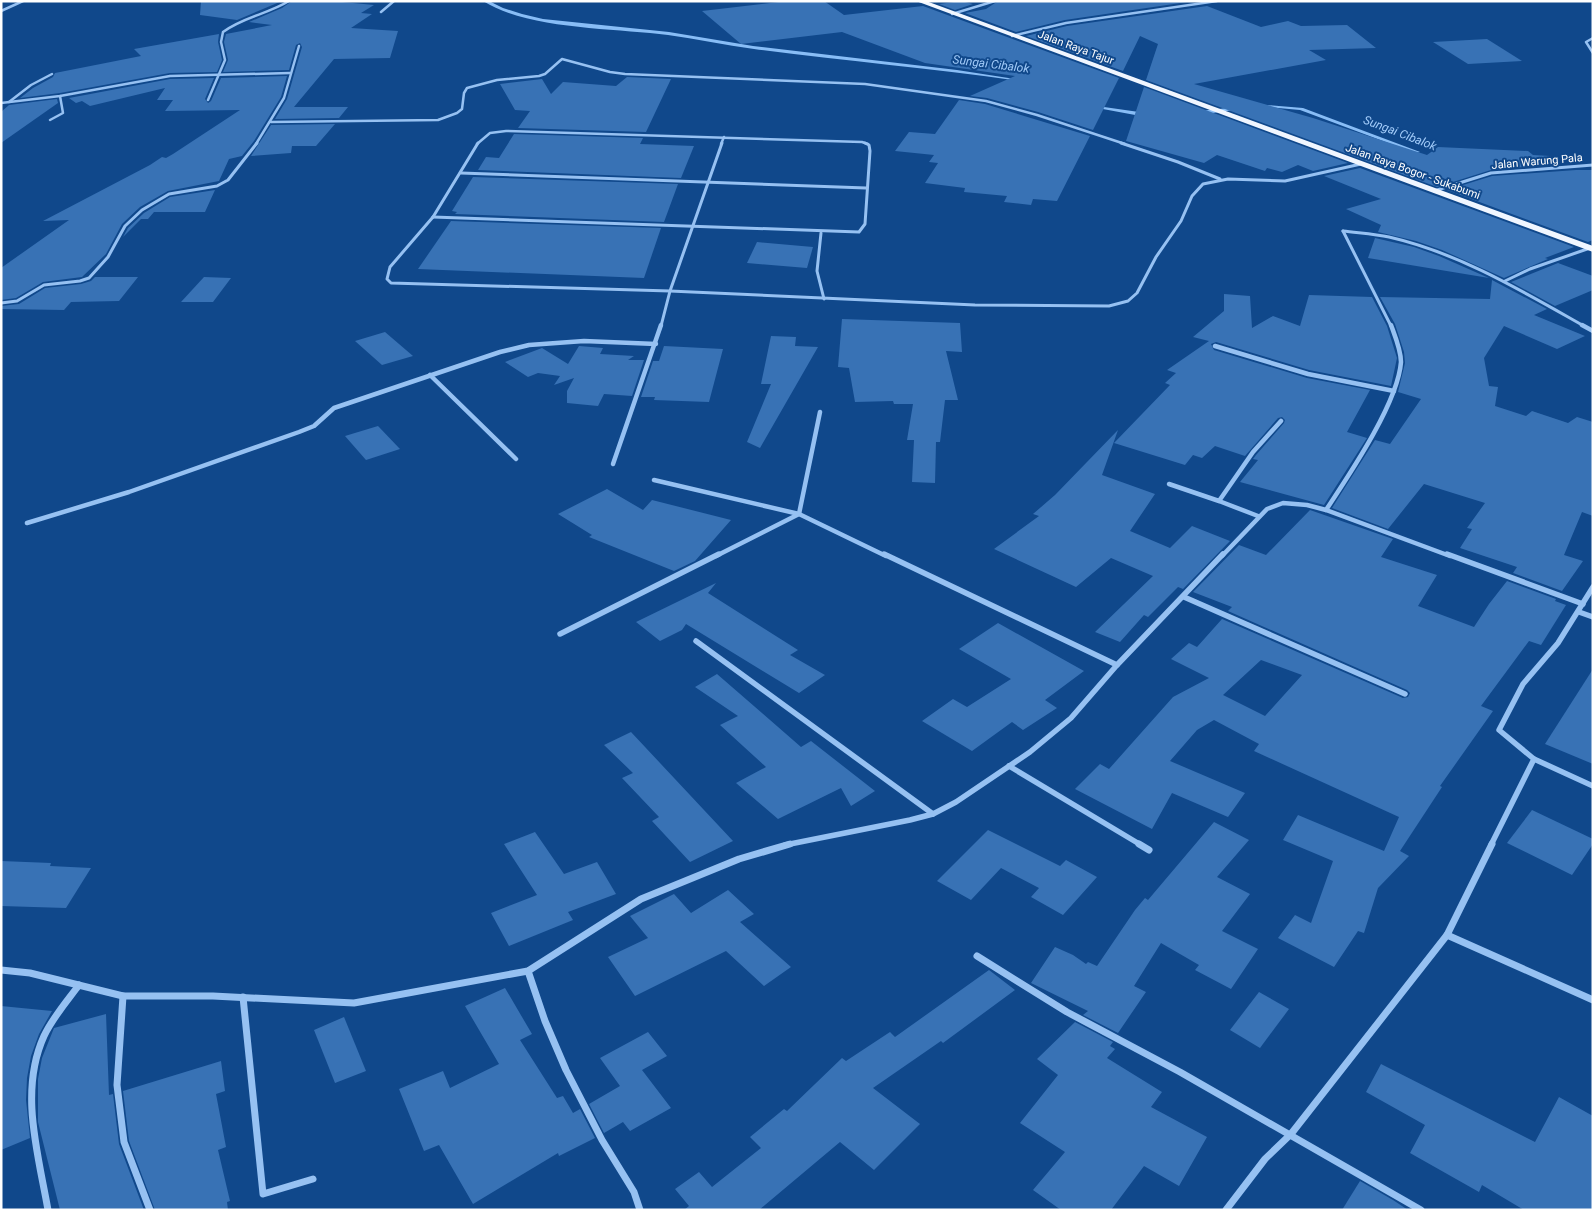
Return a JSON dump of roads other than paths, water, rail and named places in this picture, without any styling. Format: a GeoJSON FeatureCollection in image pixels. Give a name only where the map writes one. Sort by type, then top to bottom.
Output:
{"type":"FeatureCollection","features":[{"type":"Feature","properties":{"kind":"highway","name":"Jalan Raya Tajur"},"geometry":{"type":"LineString","coordinates":[[919,1],[1225,114]]}},
{"type":"Feature","properties":{"kind":"highway","name":"Jalan Raya Bogor - Sukabumi"},"geometry":{"type":"LineString","coordinates":[[1225,114],[1591,249]]}},
{"type":"Feature","properties":{"kind":"street"},"geometry":{"type":"LineString","coordinates":[[1,11],[23,1]]}},
{"type":"Feature","properties":{"kind":"street"},"geometry":{"type":"LineString","coordinates":[[208,100],[225,56],[220,44],[222,34],[239,22],[289,1]]}},
{"type":"Feature","properties":{"kind":"street"},"geometry":{"type":"LineString","coordinates":[[381,12],[394,1]]}},
{"type":"Feature","properties":{"kind":"street"},"geometry":{"type":"LineString","coordinates":[[952,14],[995,1]]}},
{"type":"Feature","properties":{"kind":"street"},"geometry":{"type":"LineString","coordinates":[[1012,36],[1066,23],[1217,1]]}},
{"type":"Feature","properties":{"kind":"street"},"geometry":{"type":"LineString","coordinates":[[1593,38],[1586,42],[1593,53]]}},
{"type":"Feature","properties":{"kind":"street"},"geometry":{"type":"LineString","coordinates":[[1,304],[17,300],[42,286],[89,278],[108,257],[132,218],[157,200],[169,194],[216,186],[228,180],[271,122],[287,92],[290,73],[300,46]]}},
{"type":"Feature","properties":{"kind":"street"},"geometry":{"type":"LineString","coordinates":[[271,122],[438,120],[457,113],[462,109],[464,93],[467,88],[497,80],[539,76],[545,74],[562,59],[604,71],[625,74],[864,84],[986,101],[1037,114],[1178,162],[1220,180]]}},
{"type":"Feature","properties":{"kind":"street"},"geometry":{"type":"LineString","coordinates":[[1,103],[60,96],[170,76],[290,73]]}},
{"type":"Feature","properties":{"kind":"street"},"geometry":{"type":"LineString","coordinates":[[9,102],[52,74]]}},
{"type":"Feature","properties":{"kind":"street"},"geometry":{"type":"LineString","coordinates":[[50,120],[63,113],[60,96]]}},
{"type":"Feature","properties":{"kind":"street"},"geometry":{"type":"LineString","coordinates":[[433,217],[821,233],[859,232],[864,228],[870,151],[867,143],[494,132],[486,134],[480,140],[433,217],[390,267],[387,279],[391,283],[670,291],[824,299],[1090,307],[1120,304],[1128,301],[1137,293],[1156,257],[1181,222],[1196,190],[1203,184],[1236,178],[1285,181],[1361,164]]}},
{"type":"Feature","properties":{"kind":"street"},"geometry":{"type":"LineString","coordinates":[[613,464],[656,344],[670,291],[724,138]]}},
{"type":"Feature","properties":{"kind":"street","name":"Jalan Warung Pala"},"geometry":{"type":"LineString","coordinates":[[1434,191],[1483,175],[1514,170],[1593,165]]}},
{"type":"Feature","properties":{"kind":"street"},"geometry":{"type":"LineString","coordinates":[[461,173],[866,188]]}},
{"type":"Feature","properties":{"kind":"street"},"geometry":{"type":"LineString","coordinates":[[1326,510],[1346,480],[1394,391],[1401,363],[1397,343],[1375,292],[1342,231],[1388,237],[1430,249],[1505,281],[1593,331]]}},
{"type":"Feature","properties":{"kind":"street"},"geometry":{"type":"LineString","coordinates":[[821,233],[817,271],[824,299]]}},
{"type":"Feature","properties":{"kind":"street"},"geometry":{"type":"LineString","coordinates":[[1505,281],[1530,269],[1591,249]]}},
{"type":"Feature","properties":{"kind":"street"},"geometry":{"type":"LineString","coordinates":[[27,523],[129,492],[299,432],[314,426],[334,408],[500,352],[535,344],[584,341],[656,344]]}},
{"type":"Feature","properties":{"kind":"street"},"geometry":{"type":"LineString","coordinates":[[1215,346],[1308,374],[1394,391]]}},
{"type":"Feature","properties":{"kind":"street"},"geometry":{"type":"LineString","coordinates":[[430,375],[516,459]]}},
{"type":"Feature","properties":{"kind":"street"},"geometry":{"type":"LineString","coordinates":[[800,514],[820,412]]}},
{"type":"Feature","properties":{"kind":"street"},"geometry":{"type":"LineString","coordinates":[[1219,501],[1253,452],[1281,421]]}},
{"type":"Feature","properties":{"kind":"street"},"geometry":{"type":"LineString","coordinates":[[654,480],[800,514],[1116,665]]}},
{"type":"Feature","properties":{"kind":"street"},"geometry":{"type":"LineString","coordinates":[[1169,484],[1258,516]]}},
{"type":"Feature","properties":{"kind":"street"},"geometry":{"type":"LineString","coordinates":[[1,970],[30,973],[122,996],[243,997],[354,1003],[528,970],[641,900],[739,859],[797,842],[933,814],[956,802],[1047,740],[1071,718],[1116,665],[1184,597],[1258,516],[1267,508],[1280,502],[1299,503],[1326,510],[1583,604]]}},
{"type":"Feature","properties":{"kind":"street"},"geometry":{"type":"LineString","coordinates":[[560,634],[800,514]]}},
{"type":"Feature","properties":{"kind":"street"},"geometry":{"type":"LineString","coordinates":[[1593,587],[1553,651],[1522,684],[1499,730],[1534,759],[1593,786]]}},
{"type":"Feature","properties":{"kind":"street"},"geometry":{"type":"LineString","coordinates":[[1184,597],[1405,694]]}},
{"type":"Feature","properties":{"kind":"street"},"geometry":{"type":"LineString","coordinates":[[1579,612],[1593,617]]}},
{"type":"Feature","properties":{"kind":"street"},"geometry":{"type":"LineString","coordinates":[[696,641],[933,814]]}},
{"type":"Feature","properties":{"kind":"street"},"geometry":{"type":"LineString","coordinates":[[1226,1210],[1265,1159],[1291,1134],[1447,935],[1534,759]]}},
{"type":"Feature","properties":{"kind":"street"},"geometry":{"type":"LineString","coordinates":[[1009,766],[1149,850]]}},
{"type":"Feature","properties":{"kind":"street"},"geometry":{"type":"LineString","coordinates":[[1447,935],[1593,1000]]}},
{"type":"Feature","properties":{"kind":"street"},"geometry":{"type":"LineString","coordinates":[[977,956],[1067,1012],[1291,1134],[1421,1210]]}},
{"type":"Feature","properties":{"kind":"street"},"geometry":{"type":"LineString","coordinates":[[528,970],[542,1016],[570,1081],[595,1129],[637,1196],[640,1210]]}},
{"type":"Feature","properties":{"kind":"street"},"geometry":{"type":"LineString","coordinates":[[48,1210],[31,1107],[32,1073],[44,1036],[79,985]]}},
{"type":"Feature","properties":{"kind":"street"},"geometry":{"type":"LineString","coordinates":[[122,996],[117,1085],[124,1142],[150,1210]]}},
{"type":"Feature","properties":{"kind":"street"},"geometry":{"type":"LineString","coordinates":[[243,997],[263,1194],[313,1179]]}},
{"type":"Feature","properties":{"kind":"waterway","name":"Sungai Cibalok"},"geometry":{"type":"LineString","coordinates":[[485,1],[521,16],[567,24],[669,34],[753,47],[1020,80]]}},
{"type":"Feature","properties":{"kind":"waterway","name":"Sungai Cibalok"},"geometry":{"type":"LineString","coordinates":[[1255,105],[1301,109],[1417,152]]}},
{"type":"Feature","properties":{"kind":"waterway","name":"Sungai Cibalok"},"geometry":{"type":"LineString","coordinates":[[1092,106],[1146,115]]}},
{"type":"Feature","properties":{"kind":"waterway","name":"Sungai Cibalok"},"geometry":{"type":"LineString","coordinates":[[1199,113],[1238,108]]}}]}
